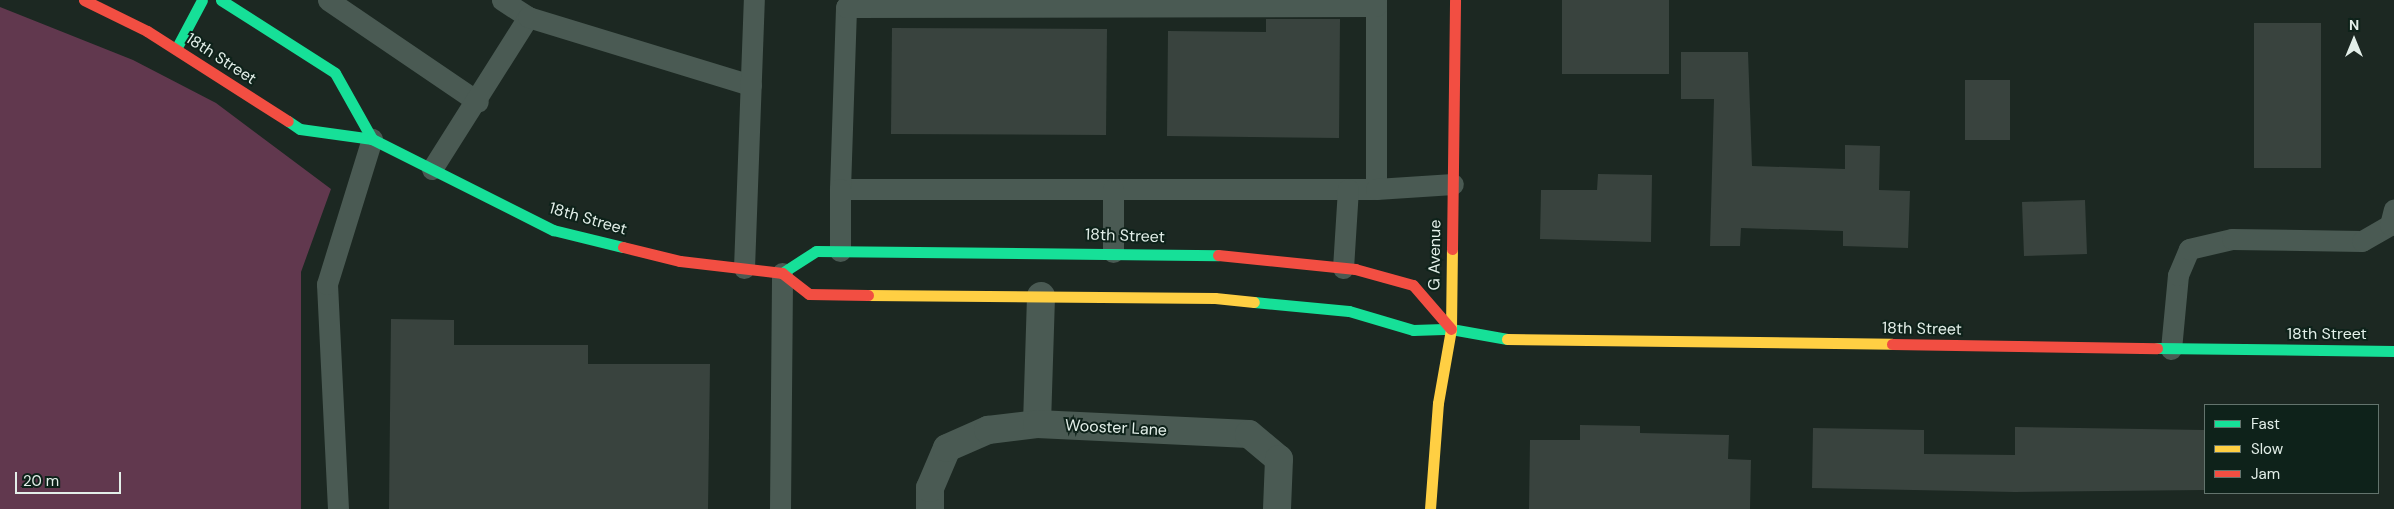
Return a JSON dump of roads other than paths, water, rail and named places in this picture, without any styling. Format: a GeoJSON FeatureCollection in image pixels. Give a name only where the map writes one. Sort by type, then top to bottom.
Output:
{"type":"FeatureCollection","features":[{"type":"Feature","properties":{"kind":"street","name":"18th Street"},"geometry":{"type":"LineString","coordinates":[[84,0],[176,49],[300,129],[372,139],[553,230],[680,261],[782,273],[809,294],[1215,298],[1349,311],[1413,330],[1451,329],[1504,339],[2394,351]]}},
{"type":"Feature","properties":{"kind":"street"},"geometry":{"type":"LineString","coordinates":[[176,49],[202,0]]}},
{"type":"Feature","properties":{"kind":"street"},"geometry":{"type":"LineString","coordinates":[[221,0],[335,72],[372,139]]}},
{"type":"Feature","properties":{"kind":"street","name":"G Avenue"},"geometry":{"type":"LineString","coordinates":[[1430,509],[1438,403],[1451,329],[1455,0]]}},
{"type":"Feature","properties":{"kind":"street","name":"18th Street"},"geometry":{"type":"LineString","coordinates":[[782,273],[816,251],[1113,252],[1217,255],[1343,268],[1413,285],[1451,329]]}},
{"type":"Feature","properties":{"kind":"street"},"geometry":{"type":"LineString","coordinates":[[1037,424],[1041,296]]}},
{"type":"Feature","properties":{"kind":"street","name":"Wooster Lane"},"geometry":{"type":"LineString","coordinates":[[930,509],[930,488],[947,448],[988,430],[1037,424],[1249,434],[1279,459],[1277,509]]}},
{"type":"Feature","properties":{"kind":"lane"},"geometry":{"type":"LineString","coordinates":[[328,0],[478,102]]}},
{"type":"Feature","properties":{"kind":"lane"},"geometry":{"type":"LineString","coordinates":[[502,0],[528,17],[751,85]]}},
{"type":"Feature","properties":{"kind":"lane"},"geometry":{"type":"LineString","coordinates":[[744,268],[754,0]]}},
{"type":"Feature","properties":{"kind":"lane"},"geometry":{"type":"LineString","coordinates":[[840,251],[840,189],[846,8],[1376,3],[1376,189]]}},
{"type":"Feature","properties":{"kind":"lane"},"geometry":{"type":"LineString","coordinates":[[432,169],[478,102],[528,17]]}},
{"type":"Feature","properties":{"kind":"lane"},"geometry":{"type":"LineString","coordinates":[[338,509],[327,284],[372,139]]}},
{"type":"Feature","properties":{"kind":"lane"},"geometry":{"type":"LineString","coordinates":[[840,189],[1376,189],[1453,184]]}},
{"type":"Feature","properties":{"kind":"lane"},"geometry":{"type":"LineString","coordinates":[[1113,189],[1113,252]]}},
{"type":"Feature","properties":{"kind":"lane"},"geometry":{"type":"LineString","coordinates":[[1343,268],[1348,189]]}},
{"type":"Feature","properties":{"kind":"lane"},"geometry":{"type":"LineString","coordinates":[[2171,349],[2178,275],[2189,249],[2232,239],[2362,241],[2390,225],[2394,209]]}},
{"type":"Feature","properties":{"kind":"lane"},"geometry":{"type":"LineString","coordinates":[[780,509],[782,273]]}}]}
